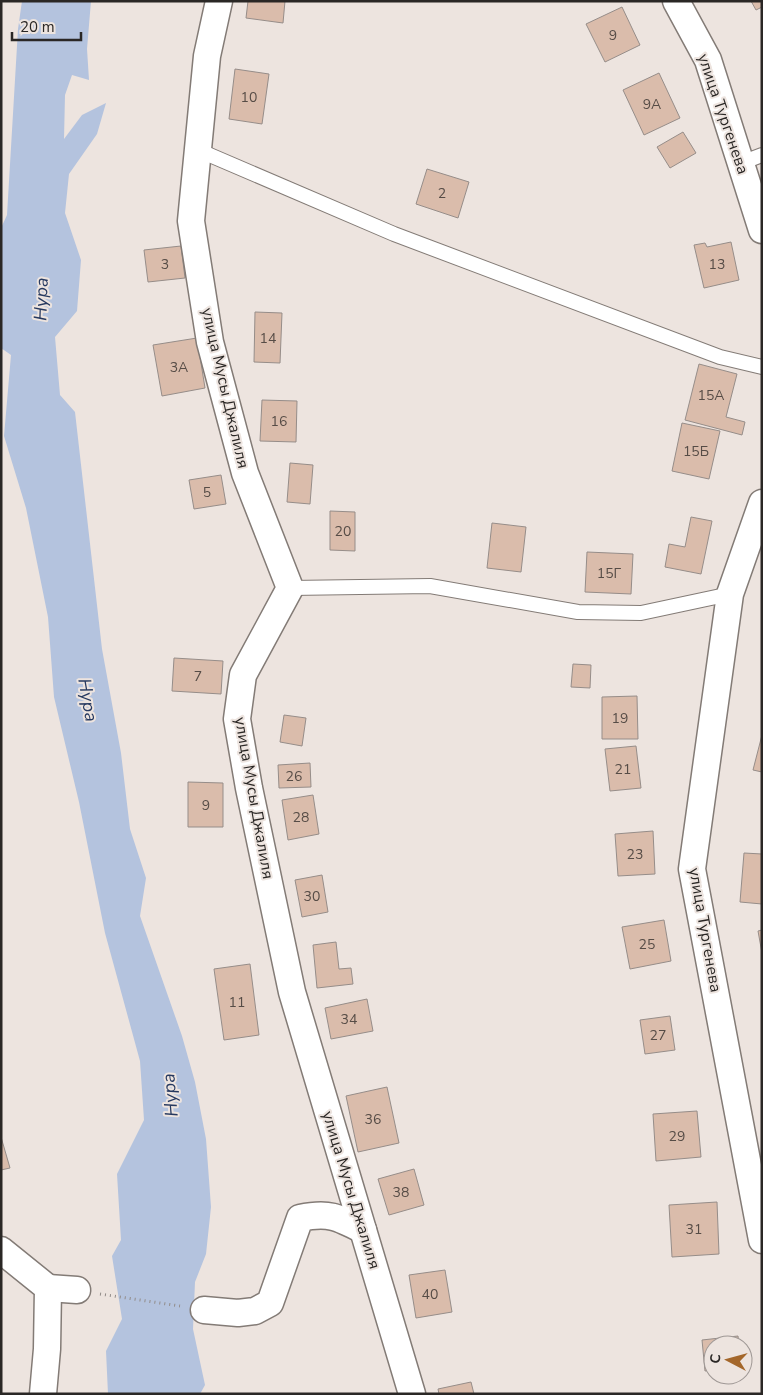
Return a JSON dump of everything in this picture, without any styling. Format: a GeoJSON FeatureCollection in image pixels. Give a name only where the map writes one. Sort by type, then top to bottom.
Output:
{"type":"FeatureCollection","features":[{"type":"Feature","properties":{"kind":"street","name":"улица Мусы Джалиля"},"geometry":{"type":"LineString","coordinates":[[219,1],[207,56],[191,221],[210,342],[245,473],[290,588],[243,676],[237,719],[249,788],[292,992],[412,1394]]}},
{"type":"Feature","properties":{"kind":"street","name":"улица Тургенева"},"geometry":{"type":"LineString","coordinates":[[676,1],[708,60],[751,159],[762,230]]}},
{"type":"Feature","properties":{"kind":"street","name":"улица Тургенева"},"geometry":{"type":"LineString","coordinates":[[762,503],[730,594],[692,869],[762,1240]]}},
{"type":"Feature","properties":{"kind":"street"},"geometry":{"type":"LineString","coordinates":[[204,1310],[238,1313],[255,1312],[270,1303],[300,1218],[319,1214],[335,1216],[363,1230]]}},
{"type":"Feature","properties":{"kind":"street"},"geometry":{"type":"LineString","coordinates":[[1,1250],[48,1288],[77,1290]]}},
{"type":"Feature","properties":{"kind":"street"},"geometry":{"type":"LineString","coordinates":[[43,1394],[47,1349],[48,1288]]}},
{"type":"Feature","properties":{"kind":"lane"},"geometry":{"type":"LineString","coordinates":[[198,150],[394,234],[720,357],[762,367]]}},
{"type":"Feature","properties":{"kind":"lane"},"geometry":{"type":"LineString","coordinates":[[290,588],[430,586],[587,612],[641,613],[730,594]]}},
{"type":"Feature","properties":{"kind":"path"},"geometry":{"type":"LineString","coordinates":[[77,1290],[204,1310]]}},
{"type":"Feature","properties":{"kind":"water","name":"Нура"},"geometry":{"type":"Polygon","coordinates":[[[22,1],[91,1],[87,49],[89,80],[72,75],[65,95],[64,139],[82,115],[106,103],[97,134],[69,174],[65,213],[81,260],[77,311],[55,337],[60,395],[75,412],[102,649],[121,753],[130,829],[146,878],[140,916],[182,1036],[195,1082],[206,1139],[211,1207],[206,1254],[195,1282],[193,1329],[205,1385],[200,1394],[108,1394],[106,1351],[122,1319],[112,1256],[121,1240],[117,1174],[144,1120],[140,1061],[105,933],[79,802],[54,697],[48,617],[26,508],[4,436],[11,355],[1,348],[1,228],[7,215],[18,29],[22,1]]]}},
{"type":"Feature","properties":{"kind":"building"},"geometry":{"type":"Polygon","coordinates":[[[248,1],[285,1],[283,23],[246,18],[248,1]]]}},
{"type":"Feature","properties":{"kind":"building"},"geometry":{"type":"Polygon","coordinates":[[[751,1],[762,1],[762,7],[756,10],[751,1]]]}},
{"type":"Feature","properties":{"kind":"building"},"geometry":{"type":"Polygon","coordinates":[[[622,7],[640,45],[605,62],[586,24],[622,7]]]}},
{"type":"Feature","properties":{"kind":"building"},"geometry":{"type":"Polygon","coordinates":[[[235,69],[269,74],[262,124],[229,119],[235,69]]]}},
{"type":"Feature","properties":{"kind":"building"},"geometry":{"type":"Polygon","coordinates":[[[659,73],[680,118],[644,135],[623,90],[659,73]]]}},
{"type":"Feature","properties":{"kind":"building"},"geometry":{"type":"Polygon","coordinates":[[[683,132],[696,153],[670,168],[657,147],[683,132]]]}},
{"type":"Feature","properties":{"kind":"building"},"geometry":{"type":"Polygon","coordinates":[[[427,169],[469,182],[458,218],[416,204],[427,169]]]}},
{"type":"Feature","properties":{"kind":"building"},"geometry":{"type":"Polygon","coordinates":[[[731,242],[739,280],[704,288],[694,245],[705,243],[707,247],[731,242]]]}},
{"type":"Feature","properties":{"kind":"building"},"geometry":{"type":"Polygon","coordinates":[[[181,246],[185,278],[148,282],[144,250],[181,246]]]}},
{"type":"Feature","properties":{"kind":"building"},"geometry":{"type":"Polygon","coordinates":[[[255,312],[282,313],[280,363],[254,362],[255,312]]]}},
{"type":"Feature","properties":{"kind":"building"},"geometry":{"type":"Polygon","coordinates":[[[197,338],[205,388],[162,396],[153,345],[197,338]]]}},
{"type":"Feature","properties":{"kind":"building"},"geometry":{"type":"Polygon","coordinates":[[[699,364],[737,374],[726,417],[745,422],[742,435],[685,420],[699,364]]]}},
{"type":"Feature","properties":{"kind":"building"},"geometry":{"type":"Polygon","coordinates":[[[262,400],[297,401],[296,442],[260,441],[262,400]]]}},
{"type":"Feature","properties":{"kind":"building"},"geometry":{"type":"Polygon","coordinates":[[[682,423],[720,431],[709,479],[672,471],[682,423]]]}},
{"type":"Feature","properties":{"kind":"building"},"geometry":{"type":"Polygon","coordinates":[[[290,463],[313,465],[310,504],[287,502],[290,463]]]}},
{"type":"Feature","properties":{"kind":"building"},"geometry":{"type":"Polygon","coordinates":[[[221,475],[226,504],[194,509],[189,480],[221,475]]]}},
{"type":"Feature","properties":{"kind":"building"},"geometry":{"type":"Polygon","coordinates":[[[330,511],[355,512],[355,551],[330,550],[330,511]]]}},
{"type":"Feature","properties":{"kind":"building"},"geometry":{"type":"Polygon","coordinates":[[[691,517],[712,521],[701,574],[665,567],[669,544],[685,547],[691,517]]]}},
{"type":"Feature","properties":{"kind":"building"},"geometry":{"type":"Polygon","coordinates":[[[492,523],[526,527],[521,572],[487,568],[492,523]]]}},
{"type":"Feature","properties":{"kind":"building"},"geometry":{"type":"Polygon","coordinates":[[[587,552],[633,554],[631,594],[585,592],[587,552]]]}},
{"type":"Feature","properties":{"kind":"building"},"geometry":{"type":"Polygon","coordinates":[[[174,658],[223,661],[221,694],[172,691],[174,658]]]}},
{"type":"Feature","properties":{"kind":"building"},"geometry":{"type":"Polygon","coordinates":[[[573,664],[591,665],[590,688],[571,687],[573,664]]]}},
{"type":"Feature","properties":{"kind":"building"},"geometry":{"type":"Polygon","coordinates":[[[637,696],[638,739],[602,739],[602,697],[637,696]]]}},
{"type":"Feature","properties":{"kind":"building"},"geometry":{"type":"Polygon","coordinates":[[[284,715],[306,718],[302,746],[280,742],[284,715]]]}},
{"type":"Feature","properties":{"kind":"building"},"geometry":{"type":"Polygon","coordinates":[[[762,735],[762,772],[753,770],[762,735]]]}},
{"type":"Feature","properties":{"kind":"building"},"geometry":{"type":"Polygon","coordinates":[[[636,746],[641,788],[610,791],[605,749],[636,746]]]}},
{"type":"Feature","properties":{"kind":"building"},"geometry":{"type":"Polygon","coordinates":[[[310,763],[311,787],[279,788],[278,765],[310,763]]]}},
{"type":"Feature","properties":{"kind":"building"},"geometry":{"type":"Polygon","coordinates":[[[188,782],[223,783],[223,827],[188,827],[188,782]]]}},
{"type":"Feature","properties":{"kind":"building"},"geometry":{"type":"Polygon","coordinates":[[[313,795],[319,834],[288,840],[282,800],[313,795]]]}},
{"type":"Feature","properties":{"kind":"building"},"geometry":{"type":"Polygon","coordinates":[[[653,831],[655,874],[618,876],[615,834],[653,831]]]}},
{"type":"Feature","properties":{"kind":"building"},"geometry":{"type":"Polygon","coordinates":[[[744,853],[762,854],[762,904],[740,902],[744,853]]]}},
{"type":"Feature","properties":{"kind":"building"},"geometry":{"type":"Polygon","coordinates":[[[322,875],[328,912],[302,917],[295,880],[322,875]]]}},
{"type":"Feature","properties":{"kind":"building"},"geometry":{"type":"Polygon","coordinates":[[[664,920],[671,961],[630,969],[622,927],[664,920]]]}},
{"type":"Feature","properties":{"kind":"building"},"geometry":{"type":"Polygon","coordinates":[[[762,930],[762,953],[758,931],[762,930]]]}},
{"type":"Feature","properties":{"kind":"building"},"geometry":{"type":"Polygon","coordinates":[[[336,942],[339,969],[351,968],[353,984],[317,988],[313,945],[336,942]]]}},
{"type":"Feature","properties":{"kind":"building"},"geometry":{"type":"Polygon","coordinates":[[[250,964],[259,1035],[224,1040],[214,969],[250,964]]]}},
{"type":"Feature","properties":{"kind":"building"},"geometry":{"type":"Polygon","coordinates":[[[367,999],[373,1031],[331,1039],[325,1008],[367,999]]]}},
{"type":"Feature","properties":{"kind":"building"},"geometry":{"type":"Polygon","coordinates":[[[670,1016],[675,1050],[645,1054],[640,1020],[670,1016]]]}},
{"type":"Feature","properties":{"kind":"building"},"geometry":{"type":"Polygon","coordinates":[[[387,1087],[399,1143],[358,1152],[346,1096],[387,1087]]]}},
{"type":"Feature","properties":{"kind":"building"},"geometry":{"type":"Polygon","coordinates":[[[697,1111],[701,1157],[656,1161],[653,1114],[697,1111]]]}},
{"type":"Feature","properties":{"kind":"building"},"geometry":{"type":"Polygon","coordinates":[[[1,1137],[10,1168],[1,1170],[1,1137]]]}},
{"type":"Feature","properties":{"kind":"building"},"geometry":{"type":"Polygon","coordinates":[[[414,1169],[424,1205],[389,1215],[378,1179],[414,1169]]]}},
{"type":"Feature","properties":{"kind":"building"},"geometry":{"type":"Polygon","coordinates":[[[717,1202],[719,1254],[672,1257],[669,1205],[717,1202]]]}},
{"type":"Feature","properties":{"kind":"building"},"geometry":{"type":"Polygon","coordinates":[[[445,1270],[452,1312],[416,1318],[409,1275],[445,1270]]]}},
{"type":"Feature","properties":{"kind":"building"},"geometry":{"type":"Polygon","coordinates":[[[471,1382],[474,1394],[439,1394],[438,1389],[471,1382]]]}}]}
